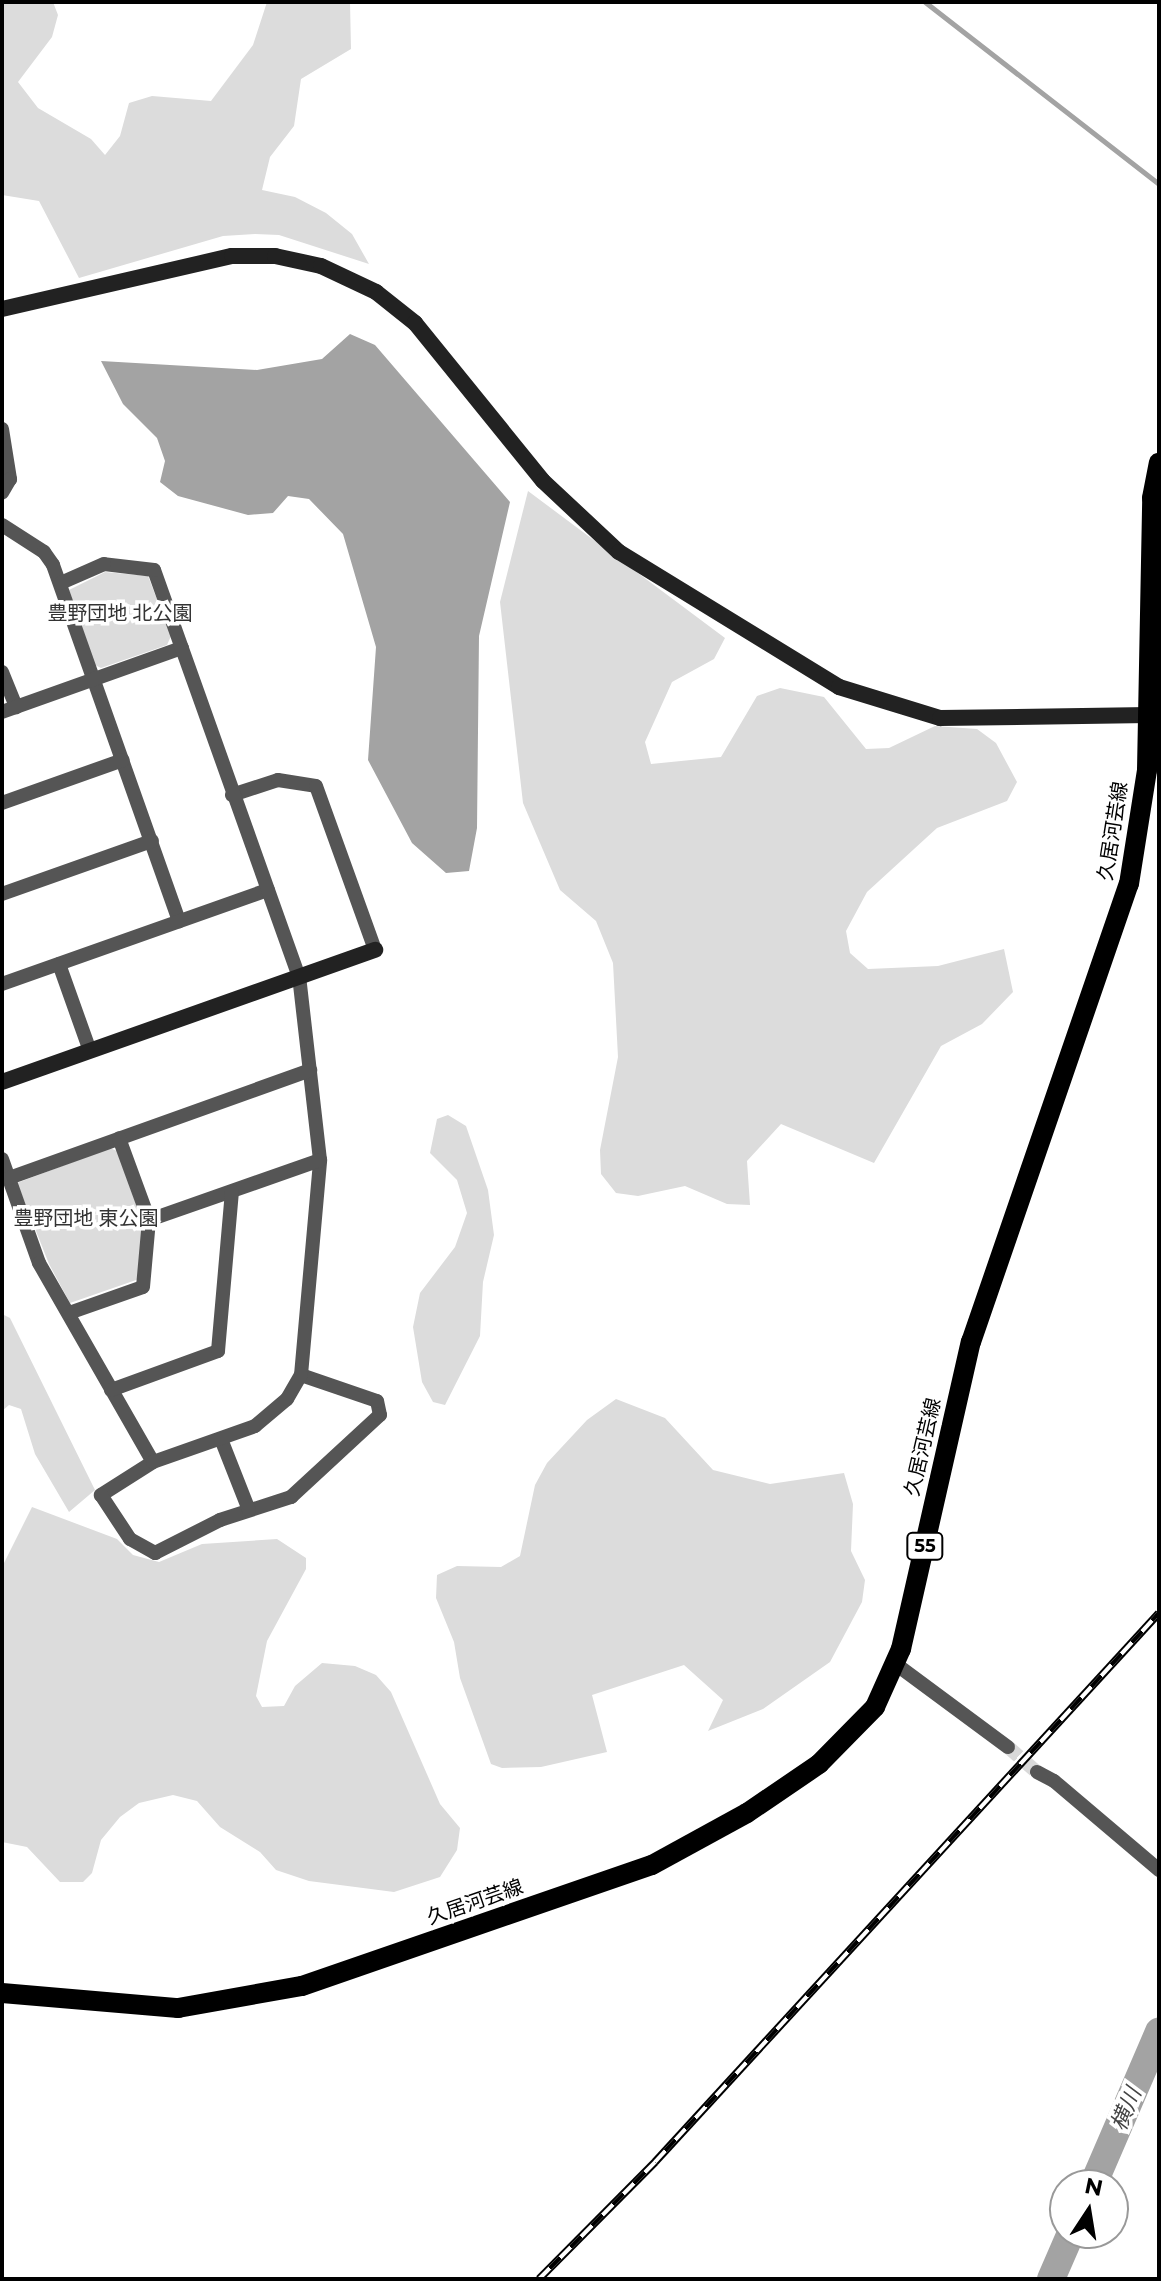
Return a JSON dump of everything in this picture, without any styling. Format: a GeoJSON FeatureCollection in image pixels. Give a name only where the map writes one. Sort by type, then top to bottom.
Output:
{"type":"FeatureCollection","features":[{"type":"Feature","properties":{"kind":"main road","name":"久居河芸線"},"geometry":{"type":"LineString","coordinates":[[2,1993],[131,2007],[248,2000],[608,1882],[702,1839],[819,1764],[875,1707],[897,1665],[971,1342],[1129,884],[1141,831],[1159,463]]}},
{"type":"Feature","properties":{"kind":"street"},"geometry":{"type":"LineString","coordinates":[[2,309],[232,256],[275,256],[321,266],[376,292],[415,323],[543,481],[619,552],[827,681],[867,699],[940,718],[1149,715]]}},
{"type":"Feature","properties":{"kind":"street"},"geometry":{"type":"LineString","coordinates":[[2,429],[10,479],[2,493]]}},
{"type":"Feature","properties":{"kind":"street"},"geometry":{"type":"LineString","coordinates":[[2,525],[44,552],[61,583],[179,921]]}},
{"type":"Feature","properties":{"kind":"street"},"geometry":{"type":"LineString","coordinates":[[61,583],[104,564],[154,570],[299,977],[320,1160],[301,1375],[269,1416],[221,1439],[153,1462],[101,1495],[130,1539],[155,1553],[249,1510],[300,1491],[380,1415],[377,1401],[301,1375]]}},
{"type":"Feature","properties":{"kind":"street"},"geometry":{"type":"LineString","coordinates":[[2,672],[9,710],[182,648]]}},
{"type":"Feature","properties":{"kind":"street"},"geometry":{"type":"LineString","coordinates":[[2,803],[123,760]]}},
{"type":"Feature","properties":{"kind":"street"},"geometry":{"type":"LineString","coordinates":[[2,1082],[375,950],[316,786],[278,780],[232,795]]}},
{"type":"Feature","properties":{"kind":"street"},"geometry":{"type":"LineString","coordinates":[[2,894],[152,841]]}},
{"type":"Feature","properties":{"kind":"street"},"geometry":{"type":"LineString","coordinates":[[2,984],[268,890]]}},
{"type":"Feature","properties":{"kind":"street"},"geometry":{"type":"LineString","coordinates":[[59,964],[90,1051]]}},
{"type":"Feature","properties":{"kind":"street"},"geometry":{"type":"LineString","coordinates":[[9,1178],[310,1070]]}},
{"type":"Feature","properties":{"kind":"street"},"geometry":{"type":"LineString","coordinates":[[69,1313],[143,1287],[149,1220],[119,1138]]}},
{"type":"Feature","properties":{"kind":"street"},"geometry":{"type":"LineString","coordinates":[[2,1159],[39,1263],[153,1462]]}},
{"type":"Feature","properties":{"kind":"street"},"geometry":{"type":"LineString","coordinates":[[149,1220],[320,1160]]}},
{"type":"Feature","properties":{"kind":"street"},"geometry":{"type":"LineString","coordinates":[[111,1390],[218,1351],[232,1192]]}},
{"type":"Feature","properties":{"kind":"street"},"geometry":{"type":"LineString","coordinates":[[221,1439],[249,1510]]}},
{"type":"Feature","properties":{"kind":"street"},"geometry":{"type":"LineString","coordinates":[[897,1665],[1008,1747]]}},
{"type":"Feature","properties":{"kind":"street"},"geometry":{"type":"LineString","coordinates":[[1037,1772],[1159,1870]]}},
{"type":"Feature","properties":{"kind":"green space"},"geometry":{"type":"Polygon","coordinates":[[[2,2],[53,2],[58,15],[52,37],[18,82],[38,108],[91,139],[105,155],[120,136],[129,103],[152,96],[211,101],[253,45],[267,2],[350,2],[351,49],[301,79],[294,126],[270,157],[262,190],[295,197],[326,213],[352,234],[369,264],[279,235],[255,234],[223,236],[79,278],[39,201],[2,195],[2,2]]]}},
{"type":"Feature","properties":{"kind":"green space"},"geometry":{"type":"Polygon","coordinates":[[[528,491],[725,638],[714,659],[672,682],[645,742],[651,764],[721,757],[757,696],[780,688],[824,697],[866,749],[889,748],[935,726],[977,729],[996,743],[1017,782],[1007,801],[937,828],[867,892],[846,931],[850,953],[868,969],[938,966],[1004,949],[1013,992],[982,1024],[941,1046],[874,1163],[781,1124],[747,1161],[750,1205],[727,1204],[685,1186],[638,1196],[616,1193],[601,1174],[600,1150],[618,1057],[613,963],[596,921],[560,890],[523,803],[500,602],[528,491]]]}},
{"type":"Feature","properties":{"kind":"green space","name":"豊野団地 北公園"},"geometry":{"type":"Polygon","coordinates":[[[105,572],[148,576],[171,636],[167,645],[101,668],[95,665],[69,590],[105,572]]]}},
{"type":"Feature","properties":{"kind":"green space"},"geometry":{"type":"Polygon","coordinates":[[[448,1115],[466,1126],[488,1190],[494,1235],[483,1282],[480,1336],[445,1405],[433,1402],[422,1382],[413,1327],[420,1293],[455,1247],[467,1213],[457,1180],[430,1153],[437,1119],[448,1115]]]}},
{"type":"Feature","properties":{"kind":"green space","name":"豊野団地 東公園"},"geometry":{"type":"Polygon","coordinates":[[[110,1148],[117,1151],[142,1221],[139,1279],[70,1303],[49,1264],[17,1183],[110,1148]]]}},
{"type":"Feature","properties":{"kind":"green space"},"geometry":{"type":"Polygon","coordinates":[[[2,1314],[10,1318],[95,1490],[69,1512],[35,1454],[21,1409],[9,1405],[2,1411],[2,1314]]]}},
{"type":"Feature","properties":{"kind":"green space"},"geometry":{"type":"Polygon","coordinates":[[[616,1399],[665,1418],[713,1470],[770,1484],[844,1473],[853,1504],[851,1551],[865,1580],[862,1602],[830,1662],[763,1709],[708,1731],[723,1700],[684,1665],[592,1695],[607,1752],[541,1767],[502,1768],[491,1764],[460,1678],[454,1642],[436,1598],[437,1575],[457,1566],[501,1567],[520,1556],[535,1485],[547,1463],[587,1420],[616,1399]]]}},
{"type":"Feature","properties":{"kind":"green space"},"geometry":{"type":"Polygon","coordinates":[[[32,1507],[117,1539],[133,1555],[159,1562],[202,1544],[277,1539],[306,1558],[306,1569],[267,1641],[256,1696],[262,1707],[284,1706],[295,1686],[322,1663],[355,1666],[376,1675],[391,1692],[440,1804],[460,1828],[457,1850],[440,1877],[394,1892],[309,1881],[276,1870],[260,1852],[220,1827],[197,1801],[173,1795],[139,1803],[120,1817],[101,1840],[92,1873],[83,1882],[60,1882],[27,1847],[2,1842],[2,1567],[32,1507]]]}},
{"type":"Feature","properties":{"kind":"shaded area"},"geometry":{"type":"Polygon","coordinates":[[[350,334],[375,345],[510,502],[479,636],[477,828],[469,871],[446,873],[412,843],[368,760],[376,647],[343,534],[309,499],[288,496],[273,513],[248,515],[178,496],[160,482],[165,461],[157,438],[123,404],[101,361],[257,370],[322,359],[350,334]]]}},
{"type":"Feature","properties":{"kind":"waterway"},"geometry":{"type":"LineString","coordinates":[[925,2],[1159,184]]}},
{"type":"Feature","properties":{"kind":"waterway","name":"横川"},"geometry":{"type":"LineString","coordinates":[[1100,2169],[1159,2032]]}},
{"type":"Feature","properties":{"kind":"waterway","name":"横川"},"geometry":{"type":"LineString","coordinates":[[1051,2279],[1064,2249]]}},
{"type":"Feature","properties":{"kind":"tunnel"},"geometry":{"type":"LineString","coordinates":[[1008,1747],[1037,1772]]}},
{"type":"Feature","properties":{"kind":"railway"},"geometry":{"type":"LineString","coordinates":[[539,2279],[655,2162],[1159,1613]]}}]}
